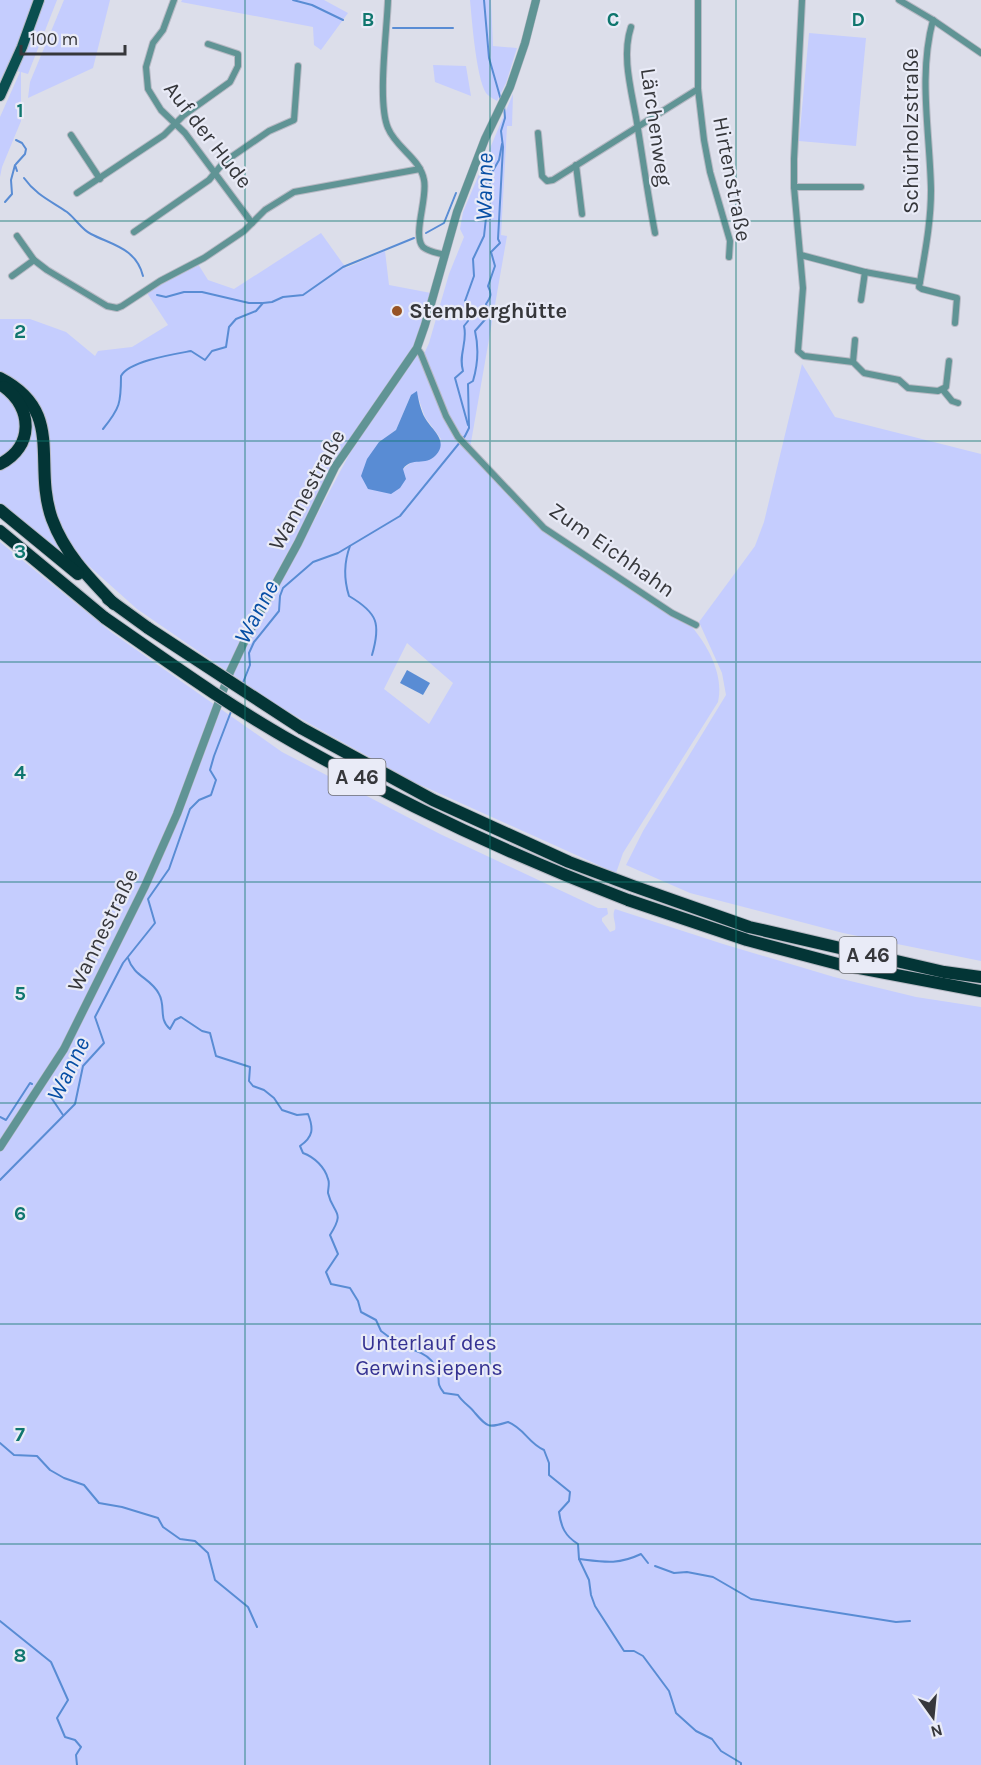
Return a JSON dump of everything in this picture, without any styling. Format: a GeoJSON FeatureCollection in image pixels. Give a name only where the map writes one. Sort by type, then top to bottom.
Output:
{"type":"FeatureCollection","features":[{"type":"Feature","properties":{"kind":"highway"},"geometry":{"type":"LineString","coordinates":[[0,378],[27,396],[39,417],[43,435],[47,498],[60,537],[76,563],[115,604]]}},
{"type":"Feature","properties":{"kind":"highway"},"geometry":{"type":"LineString","coordinates":[[0,385],[19,401],[25,415],[26,428],[20,447],[0,464]]}},
{"type":"Feature","properties":{"kind":"highway","name":"A 46"},"geometry":{"type":"LineString","coordinates":[[0,510],[115,604],[301,728],[433,800],[569,862],[749,927],[944,972],[981,976]]}},
{"type":"Feature","properties":{"kind":"highway","name":"A 46"},"geometry":{"type":"LineString","coordinates":[[0,531],[105,618],[235,707],[294,743],[428,814],[569,877],[628,900],[747,940],[838,964],[981,991]]}},
{"type":"Feature","properties":{"kind":"main road"},"geometry":{"type":"LineString","coordinates":[[0,96],[22,47],[39,0]]}},
{"type":"Feature","properties":{"kind":"street","name":"Auf der Hude"},"geometry":{"type":"LineString","coordinates":[[174,0],[163,30],[153,43],[146,67],[148,89],[166,116],[177,124],[216,172],[252,223]]}},
{"type":"Feature","properties":{"kind":"street"},"geometry":{"type":"LineString","coordinates":[[388,0],[383,100],[385,117],[394,139],[420,169],[425,190],[418,233],[420,240],[427,249],[445,255]]}},
{"type":"Feature","properties":{"kind":"street","name":"Wannestraße"},"geometry":{"type":"LineString","coordinates":[[0,1147],[64,1049],[145,886],[177,814],[230,672],[335,467],[417,348],[457,212],[525,43],[536,0]]}},
{"type":"Feature","properties":{"kind":"street","name":"Hirtenstraße"},"geometry":{"type":"LineString","coordinates":[[698,0],[698,89],[707,160],[730,241],[729,257]]}},
{"type":"Feature","properties":{"kind":"street"},"geometry":{"type":"LineString","coordinates":[[802,0],[794,136],[794,187],[803,291],[798,351],[804,356],[853,362],[864,373],[899,380],[907,387],[938,391],[946,387],[949,361]]}},
{"type":"Feature","properties":{"kind":"street","name":"Schürholzstraße"},"geometry":{"type":"LineString","coordinates":[[899,0],[933,20],[928,38],[925,70],[931,191],[930,217],[920,282]]}},
{"type":"Feature","properties":{"kind":"street"},"geometry":{"type":"LineString","coordinates":[[933,20],[981,53]]}},
{"type":"Feature","properties":{"kind":"street","name":"Lärchenweg"},"geometry":{"type":"LineString","coordinates":[[631,27],[626,49],[641,161],[655,232]]}},
{"type":"Feature","properties":{"kind":"street"},"geometry":{"type":"LineString","coordinates":[[77,193],[165,135],[184,115],[230,82],[236,73],[239,58],[237,52],[208,44]]}},
{"type":"Feature","properties":{"kind":"street"},"geometry":{"type":"LineString","coordinates":[[134,232],[205,183],[224,162],[269,131],[294,120],[298,66]]}},
{"type":"Feature","properties":{"kind":"street"},"geometry":{"type":"LineString","coordinates":[[538,133],[541,173],[547,181],[553,180],[698,89]]}},
{"type":"Feature","properties":{"kind":"street"},"geometry":{"type":"LineString","coordinates":[[71,135],[100,179]]}},
{"type":"Feature","properties":{"kind":"street"},"geometry":{"type":"LineString","coordinates":[[576,165],[582,214]]}},
{"type":"Feature","properties":{"kind":"street"},"geometry":{"type":"LineString","coordinates":[[17,236],[34,260],[47,270],[107,306],[117,308],[160,281],[204,258],[252,223],[265,210],[294,192],[420,169]]}},
{"type":"Feature","properties":{"kind":"street"},"geometry":{"type":"LineString","coordinates":[[794,187],[861,188]]}},
{"type":"Feature","properties":{"kind":"street"},"geometry":{"type":"LineString","coordinates":[[801,255],[865,272],[920,282],[919,287],[922,290],[957,298],[955,323]]}},
{"type":"Feature","properties":{"kind":"street"},"geometry":{"type":"LineString","coordinates":[[12,276],[34,260]]}},
{"type":"Feature","properties":{"kind":"street"},"geometry":{"type":"LineString","coordinates":[[861,300],[865,272]]}},
{"type":"Feature","properties":{"kind":"street"},"geometry":{"type":"LineString","coordinates":[[853,362],[855,340]]}},
{"type":"Feature","properties":{"kind":"street","name":"Zum Eichhahn"},"geometry":{"type":"LineString","coordinates":[[417,348],[446,416],[458,437],[544,528],[672,613],[696,625]]}},
{"type":"Feature","properties":{"kind":"street"},"geometry":{"type":"LineString","coordinates":[[943,390],[952,401],[958,403]]}},
{"type":"Feature","properties":{"kind":"green space"},"geometry":{"type":"Polygon","coordinates":[[[0,0],[57,0],[28,74],[21,72],[21,121],[0,177],[0,117],[20,72],[7,67],[0,80],[0,0]]]}},
{"type":"Feature","properties":{"kind":"green space"},"geometry":{"type":"Polygon","coordinates":[[[64,0],[110,0],[93,68],[28,98],[30,82],[64,0]]]}},
{"type":"Feature","properties":{"kind":"green space"},"geometry":{"type":"Polygon","coordinates":[[[182,0],[324,0],[348,13],[321,50],[314,45],[313,27],[181,2],[182,0]]]}},
{"type":"Feature","properties":{"kind":"green space"},"geometry":{"type":"Polygon","coordinates":[[[470,0],[491,0],[493,46],[517,48],[506,83],[497,101],[486,93],[480,75],[470,0]]]}},
{"type":"Feature","properties":{"kind":"green space"},"geometry":{"type":"Polygon","coordinates":[[[809,33],[866,38],[856,146],[799,141],[809,33]]]}},
{"type":"Feature","properties":{"kind":"green space"},"geometry":{"type":"Polygon","coordinates":[[[433,65],[466,66],[471,96],[435,82],[433,65]]]}},
{"type":"Feature","properties":{"kind":"green space"},"geometry":{"type":"Polygon","coordinates":[[[513,94],[512,126],[507,126],[501,235],[507,236],[470,448],[448,415],[424,354],[449,274],[464,237],[460,229],[463,212],[513,94]]]}},
{"type":"Feature","properties":{"kind":"green space"},"geometry":{"type":"Polygon","coordinates":[[[321,233],[346,268],[385,251],[389,285],[431,293],[414,347],[344,450],[254,614],[227,671],[137,609],[80,558],[66,536],[54,507],[48,478],[44,425],[0,375],[0,319],[30,319],[66,332],[95,356],[98,351],[132,347],[168,325],[147,293],[163,282],[198,264],[208,280],[234,289],[321,233]]]}},
{"type":"Feature","properties":{"kind":"green space"},"geometry":{"type":"Polygon","coordinates":[[[418,352],[456,439],[543,530],[692,627],[714,662],[719,682],[718,702],[623,853],[616,873],[414,782],[278,706],[232,674],[358,438],[418,352]],[[411,395],[396,430],[379,442],[403,469],[441,439],[425,417],[418,397],[411,395]],[[407,643],[384,689],[429,724],[453,683],[407,643]]]}},
{"type":"Feature","properties":{"kind":"green space"},"geometry":{"type":"Polygon","coordinates":[[[802,364],[835,417],[981,454],[981,961],[843,933],[690,893],[626,865],[643,831],[726,695],[722,673],[699,622],[755,546],[764,522],[802,364]]]}},
{"type":"Feature","properties":{"kind":"green space"},"geometry":{"type":"Polygon","coordinates":[[[0,388],[14,400],[23,426],[19,443],[0,460],[0,388]]]}},
{"type":"Feature","properties":{"kind":"green space"},"geometry":{"type":"Polygon","coordinates":[[[27,411],[35,414],[41,476],[72,565],[0,503],[0,467],[14,458],[27,411]]]}},
{"type":"Feature","properties":{"kind":"green space","name":"Unterlauf des Gerwinsiepens"},"geometry":{"type":"Polygon","coordinates":[[[0,542],[111,632],[282,752],[440,834],[598,908],[607,908],[608,914],[602,918],[602,921],[610,932],[615,930],[615,909],[834,977],[916,997],[981,1007],[981,1765],[0,1765],[0,542]]]}},
{"type":"Feature","properties":{"kind":"shaded area"},"geometry":{"type":"Polygon","coordinates":[[[417,391],[424,415],[440,440],[440,450],[432,459],[407,465],[403,469],[406,479],[400,488],[391,494],[368,489],[361,476],[367,459],[379,442],[396,430],[411,395],[417,391]]]}},
{"type":"Feature","properties":{"kind":"shaded area"},"geometry":{"type":"Polygon","coordinates":[[[407,670],[430,683],[423,695],[400,683],[407,670]]]}},
{"type":"Feature","properties":{"kind":"waterway"},"geometry":{"type":"LineString","coordinates":[[293,0],[312,5],[343,20]]}},
{"type":"Feature","properties":{"kind":"waterway","name":"Wanne"},"geometry":{"type":"LineString","coordinates":[[484,0],[489,58],[501,100]]}},
{"type":"Feature","properties":{"kind":"waterway"},"geometry":{"type":"LineString","coordinates":[[393,28],[453,28]]}},
{"type":"Feature","properties":{"kind":"waterway","name":"Wanne"},"geometry":{"type":"LineString","coordinates":[[242,685],[250,665],[249,653],[254,642],[279,611],[283,588],[313,562],[338,553],[400,516],[469,428],[468,384],[473,381],[476,368],[475,331],[489,315],[486,304],[490,295],[488,286],[495,266],[491,252],[500,243],[498,239],[503,147],[501,131],[505,118],[504,105]]}},
{"type":"Feature","properties":{"kind":"waterway"},"geometry":{"type":"LineString","coordinates":[[16,140],[26,149],[25,154],[16,164]]}},
{"type":"Feature","properties":{"kind":"waterway"},"geometry":{"type":"LineString","coordinates":[[468,425],[455,378],[463,371],[464,326],[468,321],[465,301],[474,276],[473,259],[484,236],[486,203],[482,190],[499,160],[502,144]]}},
{"type":"Feature","properties":{"kind":"waterway"},"geometry":{"type":"LineString","coordinates":[[5,202],[12,194],[11,180],[15,165],[17,171]]}},
{"type":"Feature","properties":{"kind":"waterway"},"geometry":{"type":"LineString","coordinates":[[24,178],[88,232],[129,253],[140,267],[143,276]]}},
{"type":"Feature","properties":{"kind":"waterway"},"geometry":{"type":"LineString","coordinates":[[426,233],[444,223],[456,193]]}},
{"type":"Feature","properties":{"kind":"waterway"},"geometry":{"type":"LineString","coordinates":[[103,429],[118,405],[121,376],[133,366],[191,351],[205,360],[212,351],[226,347],[229,327],[236,319],[256,311],[263,303],[283,297],[303,295],[343,267],[414,238]]}},
{"type":"Feature","properties":{"kind":"waterway"},"geometry":{"type":"LineString","coordinates":[[157,295],[166,297],[184,292],[202,292],[249,303],[262,303]]}},
{"type":"Feature","properties":{"kind":"waterway"},"geometry":{"type":"LineString","coordinates":[[350,546],[346,565],[347,590],[349,596],[366,608],[375,620],[376,635],[372,655]]}},
{"type":"Feature","properties":{"kind":"waterway","name":"Wanne"},"geometry":{"type":"LineString","coordinates":[[0,1180],[75,1104],[83,1066],[104,1043],[95,1017],[123,963],[155,923],[148,899],[169,869],[190,809],[199,800],[211,795],[216,780],[210,770],[232,709]]}},
{"type":"Feature","properties":{"kind":"waterway"},"geometry":{"type":"LineString","coordinates":[[128,958],[138,974],[152,984],[159,994],[164,1021],[170,1029],[175,1020],[181,1017],[202,1031],[210,1033],[216,1056],[250,1067],[249,1081],[253,1086],[264,1090],[274,1098],[282,1110],[297,1115],[308,1114],[311,1132],[308,1139],[300,1146],[303,1153],[315,1160],[327,1175],[328,1193],[338,1217],[330,1235],[338,1254],[326,1272],[331,1284],[350,1288],[358,1301],[361,1312],[376,1320],[381,1331],[393,1340],[392,1345],[419,1352],[430,1359],[437,1370],[439,1384],[444,1393],[458,1395],[486,1424],[492,1426],[508,1422],[514,1425],[544,1450],[549,1463],[549,1475],[570,1492],[569,1501],[559,1512],[562,1527],[578,1544],[579,1559],[589,1580],[595,1606],[624,1651],[634,1651],[643,1656],[669,1691],[676,1713],[696,1731],[712,1739],[721,1751],[741,1765]]}},
{"type":"Feature","properties":{"kind":"waterway"},"geometry":{"type":"LineString","coordinates":[[0,1117],[6,1120],[30,1083],[32,1084]]}},
{"type":"Feature","properties":{"kind":"waterway"},"geometry":{"type":"LineString","coordinates":[[48,1093],[63,1115]]}},
{"type":"Feature","properties":{"kind":"waterway"},"geometry":{"type":"LineString","coordinates":[[0,1443],[14,1455],[37,1456],[50,1470],[84,1485],[99,1503],[158,1518],[163,1527],[180,1539],[195,1541],[208,1553],[215,1580],[248,1607],[257,1627]]}},
{"type":"Feature","properties":{"kind":"waterway"},"geometry":{"type":"LineString","coordinates":[[579,1559],[618,1561],[641,1554],[648,1563]]}},
{"type":"Feature","properties":{"kind":"waterway"},"geometry":{"type":"LineString","coordinates":[[655,1566],[674,1573],[687,1572],[713,1577],[751,1599],[896,1622],[910,1621]]}},
{"type":"Feature","properties":{"kind":"waterway"},"geometry":{"type":"LineString","coordinates":[[0,1621],[51,1662],[68,1700],[57,1718],[65,1737],[75,1740],[81,1747],[76,1755],[77,1765]]}},
{"type":"Feature","properties":{"kind":"place","name":"Stemberghütte"},"geometry":{"type":"Point","coordinates":[397,311]}}]}
